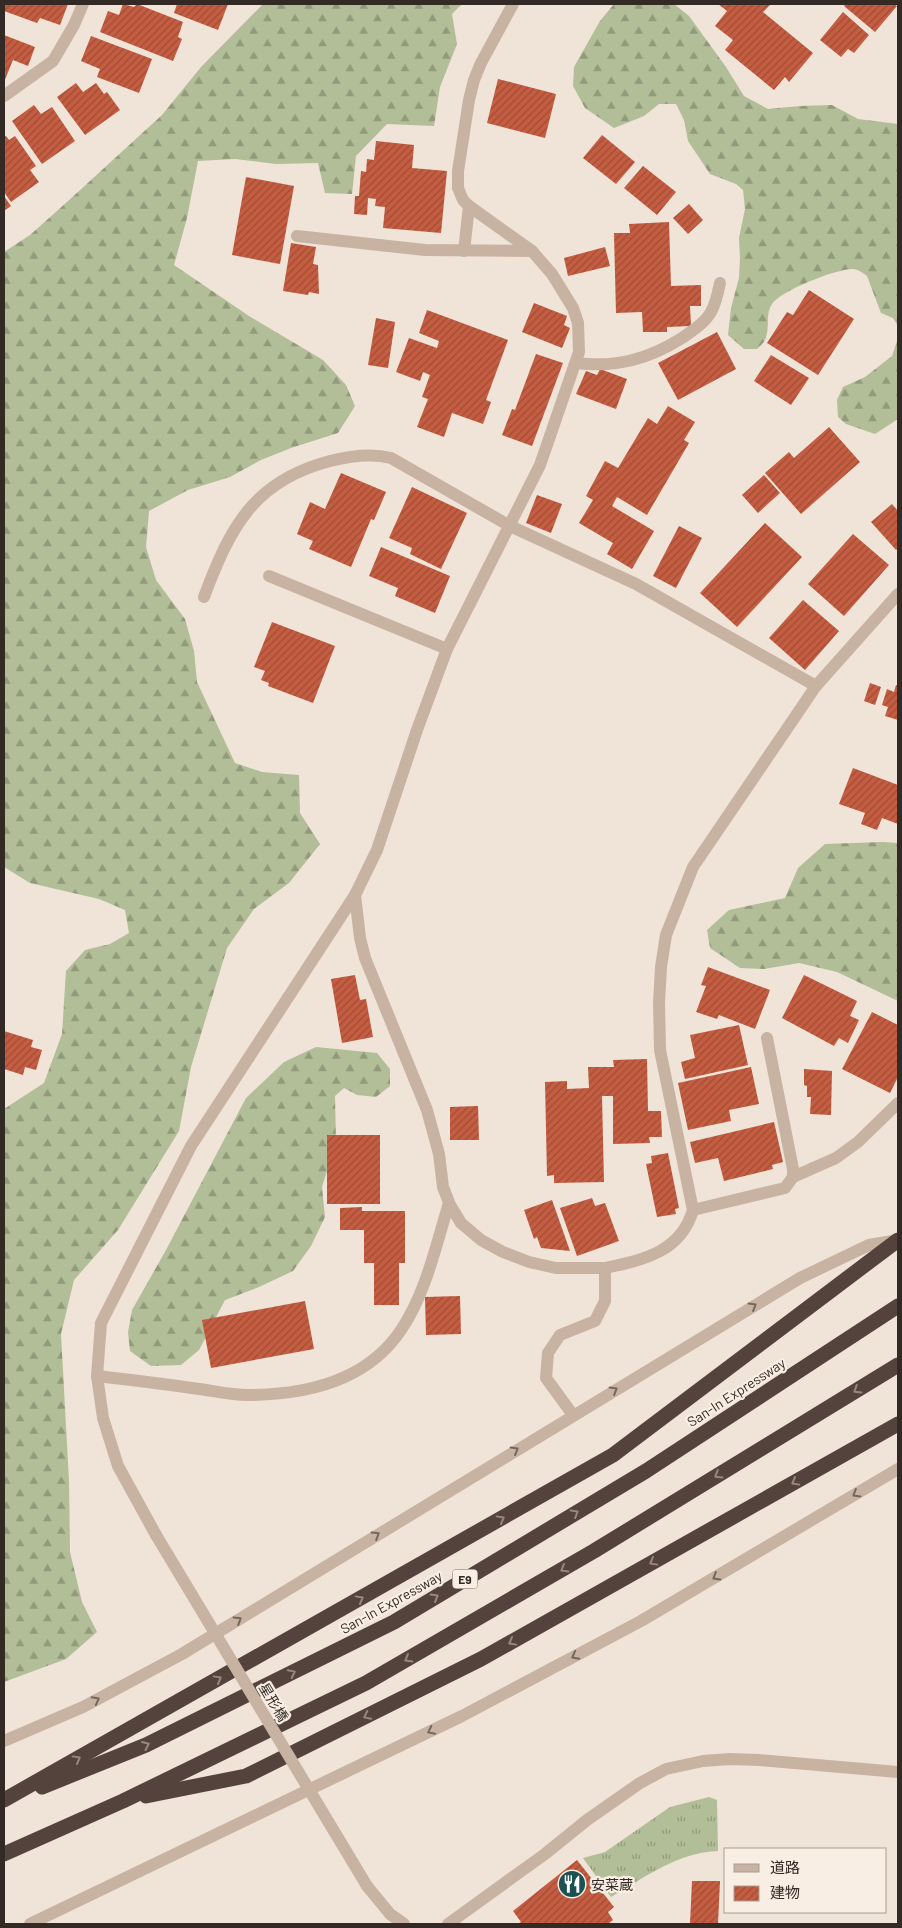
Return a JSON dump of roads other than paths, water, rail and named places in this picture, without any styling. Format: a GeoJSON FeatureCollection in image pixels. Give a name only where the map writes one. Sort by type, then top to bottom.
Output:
{"type":"FeatureCollection","features":[{"type":"Feature","properties":{"kind":"highway"},"geometry":{"type":"LineString","coordinates":[[4,1801],[614,1455],[898,1240]]}},
{"type":"Feature","properties":{"kind":"highway","name":"San-In Expressway"},"geometry":{"type":"LineString","coordinates":[[4,1801],[146,1745],[394,1622],[646,1471],[898,1306]]}},
{"type":"Feature","properties":{"kind":"highway"},"geometry":{"type":"LineString","coordinates":[[4,1854],[124,1801],[366,1683],[594,1551],[898,1365]]}},
{"type":"Feature","properties":{"kind":"highway"},"geometry":{"type":"LineString","coordinates":[[124,1801],[246,1776],[481,1659],[898,1424]]}},
{"type":"Feature","properties":{"kind":"street"},"geometry":{"type":"LineString","coordinates":[[4,96],[53,61],[74,25],[83,4]]}},
{"type":"Feature","properties":{"kind":"street"},"geometry":{"type":"LineString","coordinates":[[464,251],[469,206],[463,200],[458,188],[458,171],[469,100],[474,80],[481,64],[512,4]]}},
{"type":"Feature","properties":{"kind":"street","name":"星形橋"},"geometry":{"type":"LineString","coordinates":[[404,1924],[390,1914],[367,1886],[156,1535],[118,1466],[103,1418],[97,1376],[102,1324],[192,1146],[355,894],[377,850],[417,730],[448,649],[540,464],[576,363],[579,352],[578,323],[572,308],[552,274],[532,251],[469,206]]}},
{"type":"Feature","properties":{"kind":"street"},"geometry":{"type":"LineString","coordinates":[[297,236],[425,250],[532,251]]}},
{"type":"Feature","properties":{"kind":"street"},"geometry":{"type":"LineString","coordinates":[[576,363],[606,366],[645,358],[664,350],[694,330],[711,313],[720,283]]}},
{"type":"Feature","properties":{"kind":"street"},"geometry":{"type":"LineString","coordinates":[[204,597],[215,568],[241,519],[256,500],[272,486],[318,464],[340,458],[371,455],[391,458],[510,526],[636,584],[816,686]]}},
{"type":"Feature","properties":{"kind":"street"},"geometry":{"type":"LineString","coordinates":[[269,576],[448,649]]}},
{"type":"Feature","properties":{"kind":"street"},"geometry":{"type":"LineString","coordinates":[[355,894],[360,938],[365,958],[427,1110],[439,1154],[443,1187],[449,1203],[461,1223],[481,1240],[503,1252],[529,1262],[556,1268],[605,1268],[651,1256],[668,1247],[680,1237],[689,1224],[693,1210],[660,1050],[659,1004],[661,967],[666,935],[693,867],[816,686],[898,594]]}},
{"type":"Feature","properties":{"kind":"street"},"geometry":{"type":"LineString","coordinates":[[693,1210],[785,1188],[793,1177],[794,1169],[767,1038]]}},
{"type":"Feature","properties":{"kind":"street"},"geometry":{"type":"LineString","coordinates":[[793,1177],[836,1158],[858,1142],[898,1103]]}},
{"type":"Feature","properties":{"kind":"street"},"geometry":{"type":"LineString","coordinates":[[97,1376],[245,1395],[277,1394],[332,1383],[361,1369],[385,1349],[401,1331],[418,1297],[449,1203]]}},
{"type":"Feature","properties":{"kind":"street"},"geometry":{"type":"LineString","coordinates":[[4,1741],[83,1707],[182,1654],[800,1278],[870,1245],[898,1240]]}},
{"type":"Feature","properties":{"kind":"street"},"geometry":{"type":"LineString","coordinates":[[572,1415],[546,1378],[548,1353],[560,1335],[595,1321],[606,1301],[605,1268]]}},
{"type":"Feature","properties":{"kind":"street"},"geometry":{"type":"LineString","coordinates":[[30,1924],[462,1716],[640,1621],[898,1469]]}},
{"type":"Feature","properties":{"kind":"street"},"geometry":{"type":"LineString","coordinates":[[448,1924],[546,1854],[587,1820],[640,1783],[666,1770],[703,1761],[730,1759],[898,1772]]}},
{"type":"Feature","properties":{"kind":"place","name":"安菜蔵"},"geometry":{"type":"Point","coordinates":[572,1884]}}]}
